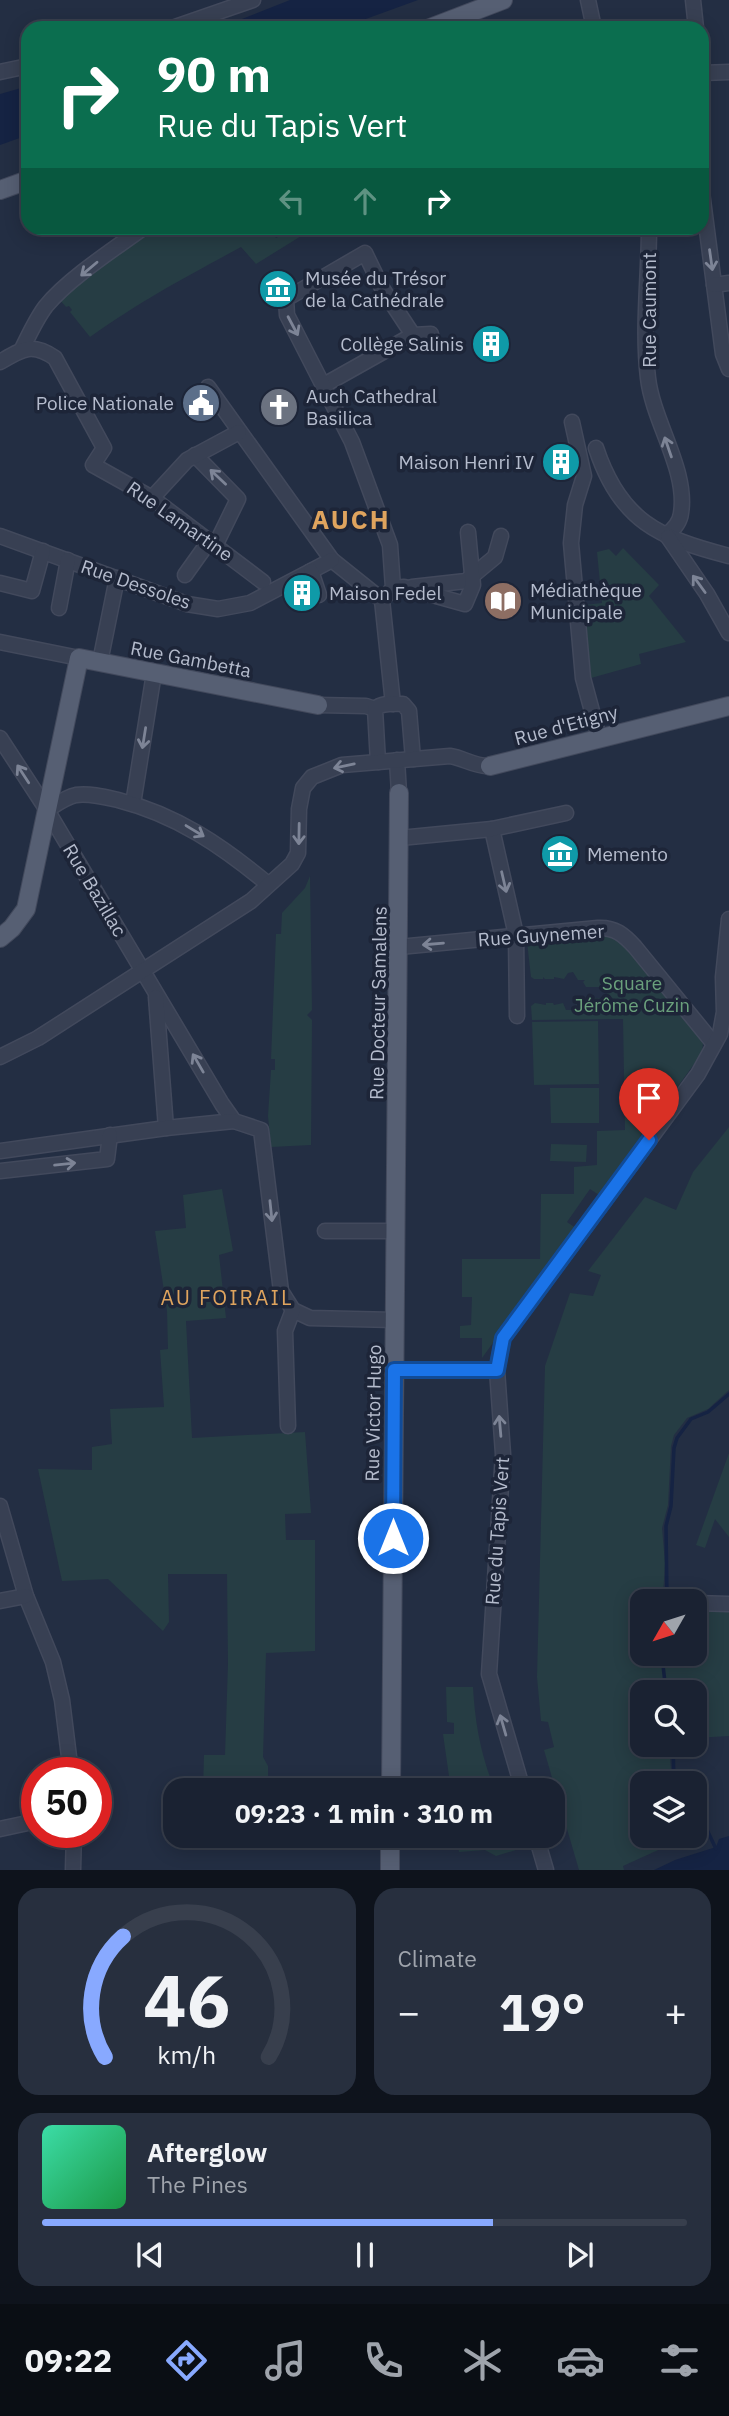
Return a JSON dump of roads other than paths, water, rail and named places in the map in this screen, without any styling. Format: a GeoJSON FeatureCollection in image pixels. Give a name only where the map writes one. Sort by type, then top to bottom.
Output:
{"type":"FeatureCollection","features":[{"type":"Feature","properties":{"kind":"main road"},"geometry":{"type":"LineString","coordinates":[[448,21],[503,0]]}},
{"type":"Feature","properties":{"kind":"main road"},"geometry":{"type":"LineString","coordinates":[[0,190],[21,182]]}},
{"type":"Feature","properties":{"kind":"main road"},"geometry":{"type":"LineString","coordinates":[[0,938],[12,928],[26,909],[79,658]]}},
{"type":"Feature","properties":{"kind":"main road","name":"Rue Gambetta"},"geometry":{"type":"LineString","coordinates":[[79,658],[318,705]]}},
{"type":"Feature","properties":{"kind":"main road","name":"Rue d'Etigny"},"geometry":{"type":"LineString","coordinates":[[490,766],[729,706]]}},
{"type":"Feature","properties":{"kind":"main road","name":"Rue Docteur Samalens"},"geometry":{"type":"LineString","coordinates":[[396,1239],[399,793]]}},
{"type":"Feature","properties":{"kind":"main road","name":"Rue Victor Hugo"},"geometry":{"type":"LineString","coordinates":[[391,1778],[396,1239]]}},
{"type":"Feature","properties":{"kind":"main road"},"geometry":{"type":"LineString","coordinates":[[390,1848],[390,1870]]}},
{"type":"Feature","properties":{"kind":"street"},"geometry":{"type":"LineString","coordinates":[[192,21],[253,0]]}},
{"type":"Feature","properties":{"kind":"street"},"geometry":{"type":"LineString","coordinates":[[587,0],[592,21]]}},
{"type":"Feature","properties":{"kind":"street"},"geometry":{"type":"LineString","coordinates":[[696,21],[697,1]]}},
{"type":"Feature","properties":{"kind":"street"},"geometry":{"type":"LineString","coordinates":[[0,72],[21,68]]}},
{"type":"Feature","properties":{"kind":"street"},"geometry":{"type":"LineString","coordinates":[[709,73],[729,72]]}},
{"type":"Feature","properties":{"kind":"street"},"geometry":{"type":"LineString","coordinates":[[0,362],[22,349],[38,317],[52,300],[133,235]]}},
{"type":"Feature","properties":{"kind":"street","name":"Rue Caumont"},"geometry":{"type":"LineString","coordinates":[[649,235],[648,379],[681,493],[681,514],[676,526],[666,535]]}},
{"type":"Feature","properties":{"kind":"street"},"geometry":{"type":"LineString","coordinates":[[708,235],[723,354],[729,369]]}},
{"type":"Feature","properties":{"kind":"street"},"geometry":{"type":"LineString","coordinates":[[398,587],[390,545],[352,442],[287,315],[286,299],[365,253],[382,288],[413,335]]}},
{"type":"Feature","properties":{"kind":"street"},"geometry":{"type":"LineString","coordinates":[[714,285],[729,283]]}},
{"type":"Feature","properties":{"kind":"street"},"geometry":{"type":"LineString","coordinates":[[324,385],[413,335],[431,334]]}},
{"type":"Feature","properties":{"kind":"street","name":"Rue Lamartine"},"geometry":{"type":"LineString","coordinates":[[22,349],[38,349],[55,358],[104,448],[93,465],[152,498],[263,582]]}},
{"type":"Feature","properties":{"kind":"street"},"geometry":{"type":"LineString","coordinates":[[208,387],[332,560],[382,600],[393,704]]}},
{"type":"Feature","properties":{"kind":"street"},"geometry":{"type":"LineString","coordinates":[[572,422],[584,476],[572,522],[571,543],[583,678],[599,737]]}},
{"type":"Feature","properties":{"kind":"street"},"geometry":{"type":"LineString","coordinates":[[152,498],[187,460],[239,432]]}},
{"type":"Feature","properties":{"kind":"street"},"geometry":{"type":"LineString","coordinates":[[596,448],[619,496],[642,522],[684,544],[729,555]]}},
{"type":"Feature","properties":{"kind":"street"},"geometry":{"type":"LineString","coordinates":[[185,575],[213,542],[238,499],[195,455]]}},
{"type":"Feature","properties":{"kind":"street"},"geometry":{"type":"LineString","coordinates":[[398,587],[465,604],[473,585],[468,531]]}},
{"type":"Feature","properties":{"kind":"street"},"geometry":{"type":"LineString","coordinates":[[666,535],[707,594],[729,633]]}},
{"type":"Feature","properties":{"kind":"street","name":"Rue Dessoles"},"geometry":{"type":"LineString","coordinates":[[0,536],[187,604],[218,610],[250,603],[332,560]]}},
{"type":"Feature","properties":{"kind":"street"},"geometry":{"type":"LineString","coordinates":[[382,600],[398,587],[459,583],[473,577],[495,557],[501,536]]}},
{"type":"Feature","properties":{"kind":"street"},"geometry":{"type":"LineString","coordinates":[[0,583],[32,591],[43,551]]}},
{"type":"Feature","properties":{"kind":"street"},"geometry":{"type":"LineString","coordinates":[[59,608],[68,560]]}},
{"type":"Feature","properties":{"kind":"street"},"geometry":{"type":"LineString","coordinates":[[311,571],[319,595]]}},
{"type":"Feature","properties":{"kind":"street"},"geometry":{"type":"LineString","coordinates":[[100,662],[117,579]]}},
{"type":"Feature","properties":{"kind":"street","name":"Rue Gambetta"},"geometry":{"type":"LineString","coordinates":[[0,642],[79,658]]}},
{"type":"Feature","properties":{"kind":"street"},"geometry":{"type":"LineString","coordinates":[[133,804],[154,673]]}},
{"type":"Feature","properties":{"kind":"street"},"geometry":{"type":"LineString","coordinates":[[378,762],[375,709],[393,704],[403,704],[410,711],[413,759]]}},
{"type":"Feature","properties":{"kind":"street","name":"Rue Gambetta"},"geometry":{"type":"LineString","coordinates":[[318,705],[366,706],[375,709]]}},
{"type":"Feature","properties":{"kind":"street","name":"Rue Bazillac"},"geometry":{"type":"LineString","coordinates":[[0,738],[47,810],[234,1121]]}},
{"type":"Feature","properties":{"kind":"street","name":"Rue d'Etigny"},"geometry":{"type":"LineString","coordinates":[[268,884],[296,858],[303,788],[313,777],[342,765],[450,756],[459,757],[477,766],[490,766]]}},
{"type":"Feature","properties":{"kind":"street","name":"Rue Docteur Samalens"},"geometry":{"type":"LineString","coordinates":[[397,760],[399,793]]}},
{"type":"Feature","properties":{"kind":"street"},"geometry":{"type":"LineString","coordinates":[[47,810],[75,795],[101,796],[133,804],[187,825],[233,855],[268,884]]}},
{"type":"Feature","properties":{"kind":"street"},"geometry":{"type":"LineString","coordinates":[[400,838],[492,829],[566,813]]}},
{"type":"Feature","properties":{"kind":"street"},"geometry":{"type":"LineString","coordinates":[[492,829],[516,935],[517,1016]]}},
{"type":"Feature","properties":{"kind":"street"},"geometry":{"type":"LineString","coordinates":[[267,902],[268,884]]}},
{"type":"Feature","properties":{"kind":"street"},"geometry":{"type":"LineString","coordinates":[[0,1057],[38,1038],[143,971],[251,901],[268,884]]}},
{"type":"Feature","properties":{"kind":"street","name":"Rue du Tapis Vert"},"geometry":{"type":"LineString","coordinates":[[519,1778],[489,1674],[503,1454],[497,1370],[503,1338],[698,1074],[720,1034],[724,1012],[723,977],[729,919]]}},
{"type":"Feature","properties":{"kind":"street","name":"Rue Guynemer"},"geometry":{"type":"LineString","coordinates":[[399,947],[604,928],[618,932],[635,947],[714,1044]]}},
{"type":"Feature","properties":{"kind":"street"},"geometry":{"type":"LineString","coordinates":[[155,991],[166,1128]]}},
{"type":"Feature","properties":{"kind":"street"},"geometry":{"type":"LineString","coordinates":[[0,1151],[234,1121],[262,1137],[279,1278],[286,1302],[300,1315],[310,1318],[395,1320]]}},
{"type":"Feature","properties":{"kind":"street"},"geometry":{"type":"LineString","coordinates":[[0,1171],[107,1159],[110,1135]]}},
{"type":"Feature","properties":{"kind":"street"},"geometry":{"type":"LineString","coordinates":[[325,1231],[372,1231],[396,1239]]}},
{"type":"Feature","properties":{"kind":"street"},"geometry":{"type":"LineString","coordinates":[[288,1426],[285,1331],[293,1310]]}},
{"type":"Feature","properties":{"kind":"street"},"geometry":{"type":"LineString","coordinates":[[394,1370],[497,1370]]}},
{"type":"Feature","properties":{"kind":"street"},"geometry":{"type":"LineString","coordinates":[[0,1506],[26,1596],[56,1673],[69,1757]]}},
{"type":"Feature","properties":{"kind":"street"},"geometry":{"type":"LineString","coordinates":[[0,1601],[26,1596]]}},
{"type":"Feature","properties":{"kind":"street"},"geometry":{"type":"LineString","coordinates":[[707,1603],[729,1604]]}},
{"type":"Feature","properties":{"kind":"street"},"geometry":{"type":"LineString","coordinates":[[0,1829],[21,1824]]}},
{"type":"Feature","properties":{"kind":"street"},"geometry":{"type":"LineString","coordinates":[[73,1870],[74,1848]]}},
{"type":"Feature","properties":{"kind":"street"},"geometry":{"type":"LineString","coordinates":[[540,1848],[546,1870]]}},
{"type":"Feature","properties":{"kind":"water"},"geometry":{"type":"Polygon","coordinates":[[[290,0],[418,0],[360,21],[237,21],[290,0]]]}},
{"type":"Feature","properties":{"kind":"water"},"geometry":{"type":"Polygon","coordinates":[[[21,88],[21,138],[0,145],[0,94],[21,88]]]}},
{"type":"Feature","properties":{"kind":"water"},"geometry":{"type":"Polygon","coordinates":[[[729,1836],[729,1870],[654,1870],[716,1847],[719,1839],[729,1836]]]}},
{"type":"Feature","properties":{"kind":"waterway"},"geometry":{"type":"LineString","coordinates":[[667,1589],[666,1526],[671,1506],[674,1448],[677,1438],[691,1419],[708,1412],[729,1394]]}},
{"type":"Feature","properties":{"kind":"waterway"},"geometry":{"type":"LineString","coordinates":[[663,1666],[665,1680]]}},
{"type":"Feature","properties":{"kind":"waterway"},"geometry":{"type":"LineString","coordinates":[[673,1757],[674,1771]]}},
{"type":"Feature","properties":{"kind":"waterway"},"geometry":{"type":"LineString","coordinates":[[707,1830],[716,1849]]}},
{"type":"Feature","properties":{"kind":"place","name":"Musée du Trésor de la Cathédrale"},"geometry":{"type":"Point","coordinates":[278,289]}},
{"type":"Feature","properties":{"kind":"place","name":"Collège Salinis"},"geometry":{"type":"Point","coordinates":[491,344]}},
{"type":"Feature","properties":{"kind":"place","name":"Police Nationale"},"geometry":{"type":"Point","coordinates":[201,403]}},
{"type":"Feature","properties":{"kind":"place","name":"Auch Cathedral Basilica"},"geometry":{"type":"Point","coordinates":[279,407]}},
{"type":"Feature","properties":{"kind":"place","name":"Maison Henri IV"},"geometry":{"type":"Point","coordinates":[561,462]}},
{"type":"Feature","properties":{"kind":"place","name":"Maison Fedel"},"geometry":{"type":"Point","coordinates":[302,593]}},
{"type":"Feature","properties":{"kind":"place","name":"Médiathèque Municipale"},"geometry":{"type":"Point","coordinates":[503,601]}},
{"type":"Feature","properties":{"kind":"place","name":"Memento"},"geometry":{"type":"Point","coordinates":[560,854]}},
{"type":"Feature","properties":{"kind":"district","name":"AUCH"},"geometry":{"type":"Point","coordinates":[351,519]}},
{"type":"Feature","properties":{"kind":"district","name":"AU FOIRAIL"},"geometry":{"type":"Point","coordinates":[227,1297]}},
{"type":"Feature","properties":{"kind":"park label","name":"Square Jérôme Cuzin"},"geometry":{"type":"Point","coordinates":[632,994]}}]}
